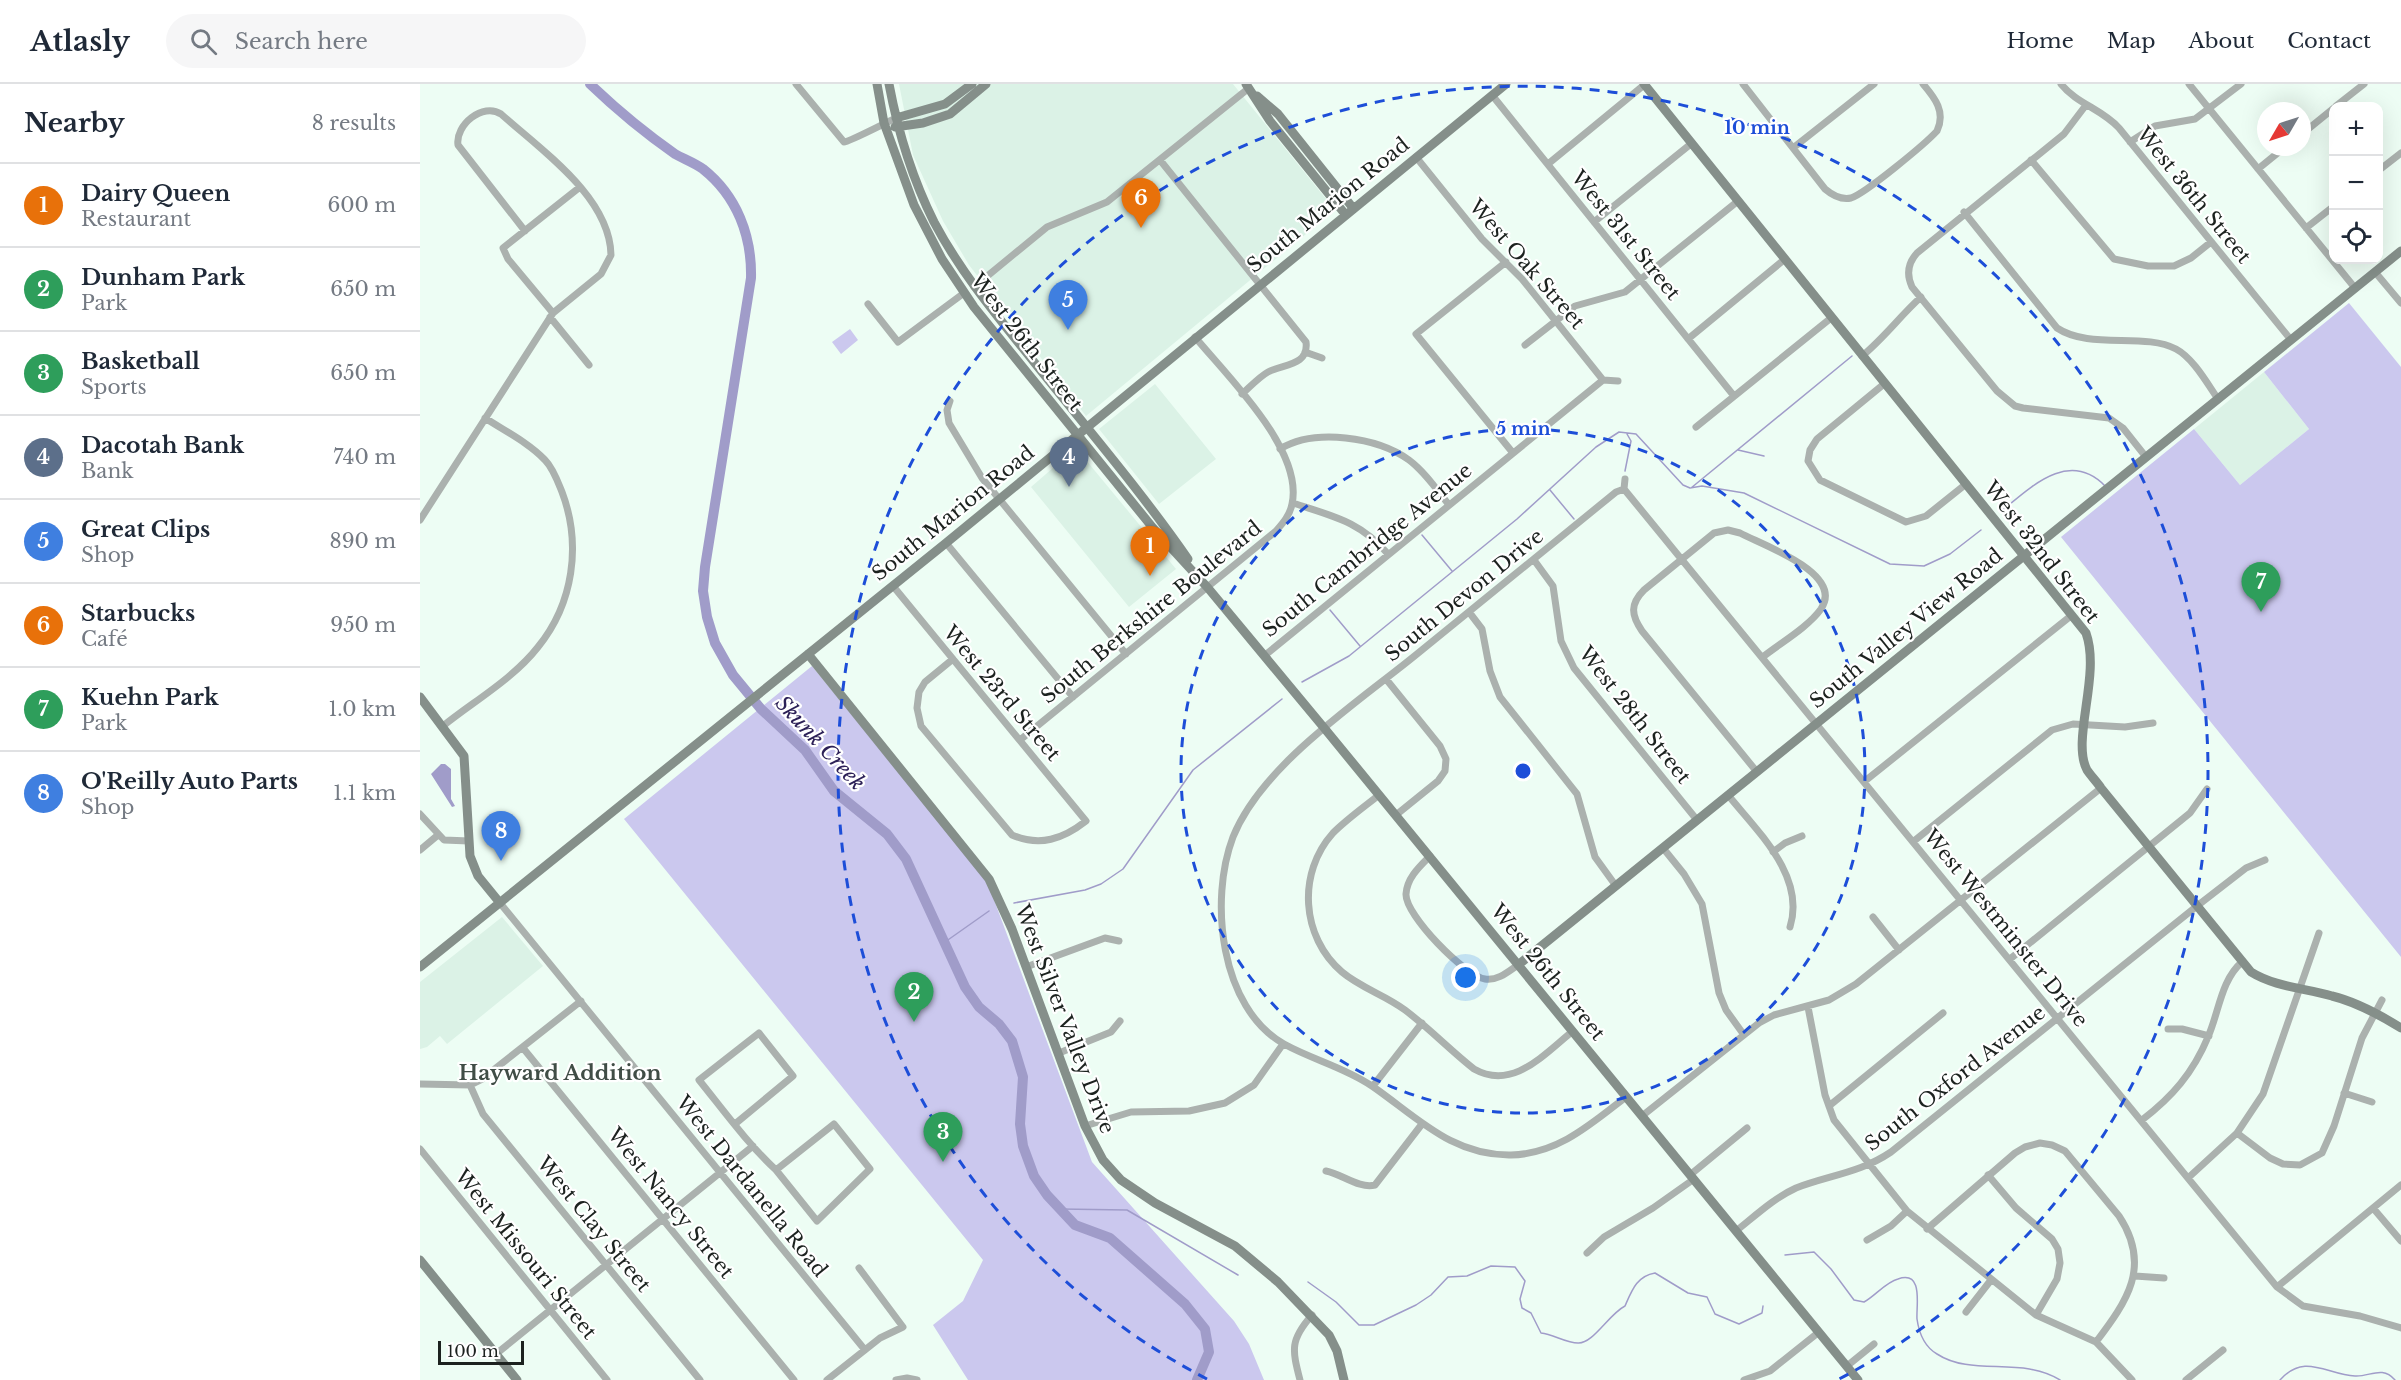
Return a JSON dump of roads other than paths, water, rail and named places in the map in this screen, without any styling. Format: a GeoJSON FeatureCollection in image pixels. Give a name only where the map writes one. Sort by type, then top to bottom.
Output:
{"type":"FeatureCollection","features":[{"type":"Feature","properties":{"kind":"street"},"geometry":{"type":"LineString","coordinates":[[796,84],[844,142],[850,142],[865,131],[884,123],[898,123],[950,114],[986,84]]}},
{"type":"Feature","properties":{"kind":"street","name":"West 26th Street"},"geometry":{"type":"LineString","coordinates":[[877,84],[884,123],[898,165],[918,213],[964,293],[1153,528],[1208,588],[1325,729],[1858,1380]]}},
{"type":"Feature","properties":{"kind":"street","name":"West 26th Street"},"geometry":{"type":"LineString","coordinates":[[889,84],[898,123],[925,203],[954,257],[1032,360],[1154,512],[1208,588]]}},
{"type":"Feature","properties":{"kind":"street"},"geometry":{"type":"LineString","coordinates":[[898,123],[945,104],[972,84]]}},
{"type":"Feature","properties":{"kind":"street","name":"South Marion Road"},"geometry":{"type":"LineString","coordinates":[[420,967],[946,543],[1260,283],[1506,84]]}},
{"type":"Feature","properties":{"kind":"street"},"geometry":{"type":"LineString","coordinates":[[1548,164],[1644,84]]}},
{"type":"Feature","properties":{"kind":"street","name":"West 32nd Street"},"geometry":{"type":"LineString","coordinates":[[1644,84],[2086,633],[2092,665],[2084,724],[2084,759],[2087,770],[2101,788],[2242,962],[2263,979],[2334,996],[2375,1012],[2401,1028]]}},
{"type":"Feature","properties":{"kind":"street"},"geometry":{"type":"LineString","coordinates":[[1793,148],[1874,84]]}},
{"type":"Feature","properties":{"kind":"street"},"geometry":{"type":"LineString","coordinates":[[1746,85],[1825,189],[1836,197],[1847,198],[1860,194],[1937,130],[1941,119],[1939,105],[1923,84]]}},
{"type":"Feature","properties":{"kind":"street","name":"West 36th Street"},"geometry":{"type":"LineString","coordinates":[[2061,84],[2070,96],[2114,122],[2291,340]]}},
{"type":"Feature","properties":{"kind":"street"},"geometry":{"type":"LineString","coordinates":[[2189,84],[2355,288]]}},
{"type":"Feature","properties":{"kind":"street"},"geometry":{"type":"LineString","coordinates":[[2130,142],[2155,126],[2183,123],[2209,109],[2241,84]]}},
{"type":"Feature","properties":{"kind":"street"},"geometry":{"type":"LineString","coordinates":[[2341,102],[2364,84]]}},
{"type":"Feature","properties":{"kind":"street"},"geometry":{"type":"LineString","coordinates":[[918,213],[960,279],[969,286],[974,286],[1047,227],[1101,206],[1250,85]]}},
{"type":"Feature","properties":{"kind":"street"},"geometry":{"type":"LineString","coordinates":[[1250,85],[1278,114],[1353,208]]}},
{"type":"Feature","properties":{"kind":"street"},"geometry":{"type":"LineString","coordinates":[[1250,85],[1270,121],[1345,214]]}},
{"type":"Feature","properties":{"kind":"street","name":"West 31st Street"},"geometry":{"type":"LineString","coordinates":[[1492,95],[1734,396]]}},
{"type":"Feature","properties":{"kind":"street"},"geometry":{"type":"LineString","coordinates":[[2086,105],[2070,128],[1964,212],[1917,253],[1909,264],[1910,282],[1997,391],[2010,402],[2032,410],[2109,418],[2123,428],[2146,457]]}},
{"type":"Feature","properties":{"kind":"street"},"geometry":{"type":"LineString","coordinates":[[420,520],[552,315],[601,274],[611,255],[602,220],[580,187],[501,114],[489,110],[476,115],[461,128],[457,137],[458,145],[525,231]]}},
{"type":"Feature","properties":{"kind":"street"},"geometry":{"type":"LineString","coordinates":[[2311,127],[2329,112]]}},
{"type":"Feature","properties":{"kind":"street"},"geometry":{"type":"LineString","coordinates":[[1594,222],[1692,143]]}},
{"type":"Feature","properties":{"kind":"street"},"geometry":{"type":"LineString","coordinates":[[2383,168],[2401,153]]}},
{"type":"Feature","properties":{"kind":"street"},"geometry":{"type":"LineString","coordinates":[[2258,169],[2274,156]]}},
{"type":"Feature","properties":{"kind":"street","name":"West Oak Street"},"geometry":{"type":"LineString","coordinates":[[1416,157],[1482,239],[1506,262],[1603,380]]}},
{"type":"Feature","properties":{"kind":"street"},"geometry":{"type":"LineString","coordinates":[[1160,159],[1306,342],[1305,352],[1299,362],[1265,374],[1242,394]]}},
{"type":"Feature","properties":{"kind":"street"},"geometry":{"type":"LineString","coordinates":[[2031,160],[2114,259],[2139,265],[2174,266],[2191,258],[2211,242]]}},
{"type":"Feature","properties":{"kind":"street"},"geometry":{"type":"LineString","coordinates":[[580,187],[505,245],[503,250],[589,365]]}},
{"type":"Feature","properties":{"kind":"street"},"geometry":{"type":"LineString","coordinates":[[1525,345],[1580,303],[1617,296],[1641,281],[1738,201]]}},
{"type":"Feature","properties":{"kind":"street"},"geometry":{"type":"LineString","coordinates":[[2306,228],[2329,210]]}},
{"type":"Feature","properties":{"kind":"street"},"geometry":{"type":"LineString","coordinates":[[1964,212],[2057,328],[2078,337],[2162,345],[2176,349],[2218,399]]}},
{"type":"Feature","properties":{"kind":"street","name":"South Valley View Road"},"geometry":{"type":"LineString","coordinates":[[1518,965],[2401,251]]}},
{"type":"Feature","properties":{"kind":"street"},"geometry":{"type":"LineString","coordinates":[[1688,339],[1785,259]]}},
{"type":"Feature","properties":{"kind":"street"},"geometry":{"type":"LineString","coordinates":[[1506,262],[1416,334],[1513,453]]}},
{"type":"Feature","properties":{"kind":"street"},"geometry":{"type":"LineString","coordinates":[[2375,272],[2401,303]]}},
{"type":"Feature","properties":{"kind":"street"},"geometry":{"type":"LineString","coordinates":[[868,304],[898,342],[964,293],[973,296],[1008,339],[1032,360]]}},
{"type":"Feature","properties":{"kind":"street"},"geometry":{"type":"LineString","coordinates":[[1862,356],[1887,336],[1903,314],[1921,297]]}},
{"type":"Feature","properties":{"kind":"street"},"geometry":{"type":"LineString","coordinates":[[1696,427],[1831,318]]}},
{"type":"Feature","properties":{"kind":"street"},"geometry":{"type":"LineString","coordinates":[[1195,337],[1242,394],[1280,449],[1291,474],[1293,503],[1358,526],[1374,538],[1388,554]]}},
{"type":"Feature","properties":{"kind":"street"},"geometry":{"type":"LineString","coordinates":[[1305,352],[1322,358]]}},
{"type":"Feature","properties":{"kind":"street"},"geometry":{"type":"LineString","coordinates":[[1603,380],[1618,381]]}},
{"type":"Feature","properties":{"kind":"street","name":"South Cambridge Avenue"},"geometry":{"type":"LineString","coordinates":[[1264,656],[1603,380]]}},
{"type":"Feature","properties":{"kind":"street"},"geometry":{"type":"LineString","coordinates":[[1884,384],[1812,444],[1808,461],[1816,476],[1906,522],[1926,516],[1966,484]]}},
{"type":"Feature","properties":{"kind":"street"},"geometry":{"type":"LineString","coordinates":[[950,401],[947,410],[949,423],[982,478],[1126,654]]}},
{"type":"Feature","properties":{"kind":"street"},"geometry":{"type":"LineString","coordinates":[[443,726],[528,658],[557,620],[570,585],[573,531],[558,480],[546,461],[485,418]]}},
{"type":"Feature","properties":{"kind":"street"},"geometry":{"type":"LineString","coordinates":[[1280,449],[1301,439],[1324,436],[1391,449],[1416,466],[1449,505]]}},
{"type":"Feature","properties":{"kind":"street"},"geometry":{"type":"LineString","coordinates":[[1624,489],[1625,480]]}},
{"type":"Feature","properties":{"kind":"street","name":"West Westminster Drive"},"geometry":{"type":"LineString","coordinates":[[1624,489],[1764,656],[2277,1287],[2303,1306],[2360,1316],[2401,1328]]}},
{"type":"Feature","properties":{"kind":"street","name":"South Devon Drive"},"geometry":{"type":"LineString","coordinates":[[1283,1044],[1252,1012],[1230,969],[1221,927],[1223,879],[1233,837],[1254,797],[1275,772],[1325,729],[1616,492],[1624,489]]}},
{"type":"Feature","properties":{"kind":"street","name":"South Berkshire Boulevard"},"geometry":{"type":"LineString","coordinates":[[1020,740],[1276,531],[1287,517],[1293,503]]}},
{"type":"Feature","properties":{"kind":"street"},"geometry":{"type":"LineString","coordinates":[[1757,772],[1642,631],[1634,616],[1633,606],[1638,596],[1682,558],[1714,533],[1728,530],[1809,568],[1821,579],[1825,593],[1820,610],[1764,656]]}},
{"type":"Feature","properties":{"kind":"street"},"geometry":{"type":"LineString","coordinates":[[946,543],[1073,697]]}},
{"type":"Feature","properties":{"kind":"street","name":"West 28th Street"},"geometry":{"type":"LineString","coordinates":[[1534,560],[1553,586],[1561,641],[1574,668],[1697,820]]}},
{"type":"Feature","properties":{"kind":"street","name":"West 23rd Street"},"geometry":{"type":"LineString","coordinates":[[892,586],[953,659],[1086,820],[1066,836],[1041,842],[1021,839],[1000,823],[927,735],[918,714],[917,703],[922,687],[953,659]]}},
{"type":"Feature","properties":{"kind":"street"},"geometry":{"type":"LineString","coordinates":[[1469,612],[1482,628],[1490,671],[1500,697],[1577,794],[1595,857],[1616,886]]}},
{"type":"Feature","properties":{"kind":"street"},"geometry":{"type":"LineString","coordinates":[[1866,781],[2072,615]]}},
{"type":"Feature","properties":{"kind":"street","name":"West Silver Valley Drive"},"geometry":{"type":"LineString","coordinates":[[808,654],[989,879],[999,897],[1026,967],[1084,1126],[1103,1160],[1121,1180],[1164,1210],[1246,1254],[1312,1315],[1335,1346],[1344,1380]]}},
{"type":"Feature","properties":{"kind":"street"},"geometry":{"type":"LineString","coordinates":[[1386,679],[1440,746],[1446,759],[1445,771],[1438,781],[1396,815]]}},
{"type":"Feature","properties":{"kind":"street"},"geometry":{"type":"LineString","coordinates":[[420,696],[464,756],[469,842],[474,869],[500,903]]}},
{"type":"Feature","properties":{"kind":"street"},"geometry":{"type":"LineString","coordinates":[[1914,841],[2045,734],[2065,725],[2125,727],[2153,723]]}},
{"type":"Feature","properties":{"kind":"street"},"geometry":{"type":"LineString","coordinates":[[1642,1116],[1744,1035],[1774,1015],[1808,1007],[1856,984],[2101,788]]}},
{"type":"Feature","properties":{"kind":"street"},"geometry":{"type":"LineString","coordinates":[[2010,959],[2150,848],[2190,813],[2207,789]]}},
{"type":"Feature","properties":{"kind":"street"},"geometry":{"type":"LineString","coordinates":[[1379,795],[1340,827],[1322,849],[1309,882],[1310,919],[1316,939],[1335,965],[1354,981],[1402,1008],[1474,1069],[1487,1076],[1500,1077],[1519,1073],[1573,1031]]}},
{"type":"Feature","properties":{"kind":"street"},"geometry":{"type":"LineString","coordinates":[[1728,795],[1784,868],[1790,888],[1793,912],[1790,927]]}},
{"type":"Feature","properties":{"kind":"street"},"geometry":{"type":"LineString","coordinates":[[420,814],[444,840],[469,842]]}},
{"type":"Feature","properties":{"kind":"street"},"geometry":{"type":"LineString","coordinates":[[420,850],[438,835]]}},
{"type":"Feature","properties":{"kind":"street"},"geometry":{"type":"LineString","coordinates":[[1773,852],[1785,843],[1802,836]]}},
{"type":"Feature","properties":{"kind":"street"},"geometry":{"type":"LineString","coordinates":[[1663,848],[1684,874],[1702,904],[1719,993],[1726,1010],[1744,1035]]}},
{"type":"Feature","properties":{"kind":"street"},"geometry":{"type":"LineString","coordinates":[[1430,856],[1412,875],[1407,889],[1406,901],[1416,920],[1478,977],[1496,978],[1518,965]]}},
{"type":"Feature","properties":{"kind":"street","name":"South Oxford Avenue"},"geometry":{"type":"LineString","coordinates":[[1736,1231],[1772,1202],[1794,1189],[1870,1166],[1891,1152],[2246,867],[2265,860]]}},
{"type":"Feature","properties":{"kind":"street","name":"West Dardanella Road"},"geometry":{"type":"LineString","coordinates":[[500,903],[864,1350]]}},
{"type":"Feature","properties":{"kind":"street"},"geometry":{"type":"LineString","coordinates":[[1873,917],[1899,950]]}},
{"type":"Feature","properties":{"kind":"street"},"geometry":{"type":"LineString","coordinates":[[2188,1178],[2237,1133],[2269,1081],[2319,933]]}},
{"type":"Feature","properties":{"kind":"street"},"geometry":{"type":"LineString","coordinates":[[1026,967],[1105,938],[1119,942]]}},
{"type":"Feature","properties":{"kind":"street"},"geometry":{"type":"LineString","coordinates":[[2142,1120],[2171,1096],[2187,1077],[2209,1036],[2228,979],[2242,962]]}},
{"type":"Feature","properties":{"kind":"street"},"geometry":{"type":"LineString","coordinates":[[2237,1133],[2278,1163],[2295,1165],[2308,1163],[2325,1149],[2362,1038],[2382,1000]]}},
{"type":"Feature","properties":{"kind":"street"},"geometry":{"type":"LineString","coordinates":[[420,1084],[470,1085],[523,1048],[580,1001]]}},
{"type":"Feature","properties":{"kind":"street"},"geometry":{"type":"LineString","coordinates":[[1808,1007],[1828,1106],[1840,1129],[1907,1211],[2036,1315],[2096,1342],[2132,1380]]}},
{"type":"Feature","properties":{"kind":"street"},"geometry":{"type":"LineString","coordinates":[[1828,1106],[1943,1013]]}},
{"type":"Feature","properties":{"kind":"street"},"geometry":{"type":"LineString","coordinates":[[1059,1053],[1111,1032],[1120,1021]]}},
{"type":"Feature","properties":{"kind":"street"},"geometry":{"type":"LineString","coordinates":[[1373,1086],[1422,1023]]}},
{"type":"Feature","properties":{"kind":"street"},"geometry":{"type":"LineString","coordinates":[[2168,1029],[2182,1029],[2209,1036]]}},
{"type":"Feature","properties":{"kind":"street"},"geometry":{"type":"LineString","coordinates":[[735,1124],[793,1076],[759,1033],[699,1080],[735,1124],[753,1146],[776,1170],[817,1221],[870,1169],[834,1124],[776,1170]]}},
{"type":"Feature","properties":{"kind":"street"},"geometry":{"type":"LineString","coordinates":[[1084,1126],[1131,1112],[1189,1112],[1225,1103],[1254,1085],[1283,1044],[1332,1063],[1373,1086],[1442,1138],[1469,1149],[1500,1155],[1544,1150],[1576,1135],[1626,1097]]}},
{"type":"Feature","properties":{"kind":"street","name":"West Nancy Street"},"geometry":{"type":"LineString","coordinates":[[523,1048],[794,1380]]}},
{"type":"Feature","properties":{"kind":"street","name":"West Clay Street"},"geometry":{"type":"LineString","coordinates":[[470,1085],[483,1114],[700,1380]]}},
{"type":"Feature","properties":{"kind":"street"},"geometry":{"type":"LineString","coordinates":[[2344,1093],[2372,1102]]}},
{"type":"Feature","properties":{"kind":"street"},"geometry":{"type":"LineString","coordinates":[[1326,1171],[1340,1173],[1366,1186],[1375,1185],[1422,1124]]}},
{"type":"Feature","properties":{"kind":"street"},"geometry":{"type":"LineString","coordinates":[[1587,1253],[1604,1237],[1653,1208],[1747,1128]]}},
{"type":"Feature","properties":{"kind":"street"},"geometry":{"type":"LineString","coordinates":[[1927,1229],[2015,1153],[2033,1144],[2046,1143],[2065,1151],[2127,1227],[2134,1252],[2134,1276],[2121,1309],[2096,1342]]}},
{"type":"Feature","properties":{"kind":"street"},"geometry":{"type":"LineString","coordinates":[[496,1354],[753,1146]]}},
{"type":"Feature","properties":{"kind":"street","name":"West Missouri Street"},"geometry":{"type":"LineString","coordinates":[[420,1149],[607,1380]]}},
{"type":"Feature","properties":{"kind":"street"},"geometry":{"type":"LineString","coordinates":[[1988,1175],[2016,1208],[2052,1239],[2058,1249],[2060,1263],[2057,1279],[2036,1315]]}},
{"type":"Feature","properties":{"kind":"street"},"geometry":{"type":"LineString","coordinates":[[2277,1287],[2401,1185]]}},
{"type":"Feature","properties":{"kind":"street"},"geometry":{"type":"LineString","coordinates":[[2373,1208],[2401,1241]]}},
{"type":"Feature","properties":{"kind":"street"},"geometry":{"type":"LineString","coordinates":[[1867,1240],[1891,1226],[1907,1211]]}},
{"type":"Feature","properties":{"kind":"street"},"geometry":{"type":"LineString","coordinates":[[420,1260],[517,1380]]}},
{"type":"Feature","properties":{"kind":"street"},"geometry":{"type":"LineString","coordinates":[[827,1380],[889,1331],[903,1327],[859,1268]]}},
{"type":"Feature","properties":{"kind":"street"},"geometry":{"type":"LineString","coordinates":[[2134,1276],[2164,1278]]}},
{"type":"Feature","properties":{"kind":"street"},"geometry":{"type":"LineString","coordinates":[[1966,1312],[1991,1280]]}},
{"type":"Feature","properties":{"kind":"street"},"geometry":{"type":"LineString","coordinates":[[1300,1380],[1294,1343],[1299,1329],[1312,1315]]}},
{"type":"Feature","properties":{"kind":"street"},"geometry":{"type":"LineString","coordinates":[[1744,1380],[1764,1374],[1776,1367],[1819,1332]]}},
{"type":"Feature","properties":{"kind":"street"},"geometry":{"type":"LineString","coordinates":[[1847,1366],[1874,1344]]}},
{"type":"Feature","properties":{"kind":"street"},"geometry":{"type":"LineString","coordinates":[[2186,1380],[2223,1350]]}},
{"type":"Feature","properties":{"kind":"street"},"geometry":{"type":"LineString","coordinates":[[896,1380],[907,1378],[917,1380]]}},
{"type":"Feature","properties":{"kind":"waterway","name":"Skunk Creek"},"geometry":{"type":"LineString","coordinates":[[590,84],[653,138],[675,154],[700,167],[715,180],[733,204],[749,247],[751,278],[705,567],[703,591],[707,617],[715,643],[733,675],[761,709],[805,750],[834,791],[887,834],[906,859],[965,987],[979,1007],[999,1024],[1012,1041],[1023,1077],[1020,1124],[1023,1146],[1034,1176],[1047,1195],[1075,1225],[1110,1238],[1185,1304],[1205,1329],[1209,1352],[1197,1380]]}},
{"type":"Feature","properties":{"kind":"waterway"},"geometry":{"type":"LineString","coordinates":[[1691,488],[1852,356]]}},
{"type":"Feature","properties":{"kind":"waterway"},"geometry":{"type":"LineString","coordinates":[[1302,682],[1349,656],[1517,519],[1596,447],[1619,432],[1636,434],[1683,485],[1690,488],[1702,486],[1744,493],[1890,564],[1924,566],[1950,554],[1981,530]]}},
{"type":"Feature","properties":{"kind":"waterway"},"geometry":{"type":"LineString","coordinates":[[1625,471],[1631,441],[1627,434]]}},
{"type":"Feature","properties":{"kind":"waterway"},"geometry":{"type":"LineString","coordinates":[[1738,450],[1764,456]]}},
{"type":"Feature","properties":{"kind":"waterway"},"geometry":{"type":"LineString","coordinates":[[2004,509],[2039,482],[2065,471],[2079,471],[2092,476],[2105,486]]}},
{"type":"Feature","properties":{"kind":"waterway"},"geometry":{"type":"LineString","coordinates":[[1550,490],[1574,519]]}},
{"type":"Feature","properties":{"kind":"waterway"},"geometry":{"type":"LineString","coordinates":[[1422,535],[1452,571]]}},
{"type":"Feature","properties":{"kind":"waterway"},"geometry":{"type":"LineString","coordinates":[[1330,610],[1360,646]]}},
{"type":"Feature","properties":{"kind":"waterway"},"geometry":{"type":"LineString","coordinates":[[1014,903],[1085,890],[1101,884],[1123,869],[1193,770],[1282,699]]}},
{"type":"Feature","properties":{"kind":"waterway"},"geometry":{"type":"LineString","coordinates":[[945,942],[989,911]]}},
{"type":"Feature","properties":{"kind":"waterway"},"geometry":{"type":"LineString","coordinates":[[1060,1209],[1127,1210],[1238,1275]]}},
{"type":"Feature","properties":{"kind":"waterway"},"geometry":{"type":"LineString","coordinates":[[1785,1255],[1814,1252],[1831,1269],[1854,1300],[1864,1302],[1898,1279],[1912,1280],[1917,1291],[1919,1329],[1926,1344],[1937,1354],[1951,1361],[1966,1364],[2030,1369],[2060,1380]]}},
{"type":"Feature","properties":{"kind":"waterway"},"geometry":{"type":"LineString","coordinates":[[1308,1282],[1336,1302],[1359,1325],[1374,1325],[1416,1305],[1431,1295],[1448,1277],[1467,1276],[1491,1266],[1515,1267],[1525,1281],[1520,1299],[1522,1308],[1531,1313],[1541,1333],[1578,1343],[1589,1339],[1625,1306],[1639,1281],[1655,1273],[1688,1293],[1707,1297],[1715,1314],[1739,1324],[1762,1313],[1763,1306]]}},
{"type":"Feature","properties":{"kind":"waterway"},"geometry":{"type":"LineString","coordinates":[[2280,1380],[2298,1367],[2307,1366],[2355,1376],[2381,1372],[2395,1380]]}},
{"type":"Feature","properties":{"kind":"place","name":"Starbucks"},"geometry":{"type":"Point","coordinates":[1141,228]}},
{"type":"Feature","properties":{"kind":"place","name":"Great Clips"},"geometry":{"type":"Point","coordinates":[1068,330]}},
{"type":"Feature","properties":{"kind":"place","name":"Dacotah Bank"},"geometry":{"type":"Point","coordinates":[1069,487]}},
{"type":"Feature","properties":{"kind":"place","name":"Dairy Queen"},"geometry":{"type":"Point","coordinates":[1150,576]}},
{"type":"Feature","properties":{"kind":"place","name":"Kuehn Park"},"geometry":{"type":"Point","coordinates":[2261,612]}},
{"type":"Feature","properties":{"kind":"place","name":"O'Reilly Auto Parts"},"geometry":{"type":"Point","coordinates":[501,861]}},
{"type":"Feature","properties":{"kind":"place","name":"Dunham Park"},"geometry":{"type":"Point","coordinates":[914,1022]}},
{"type":"Feature","properties":{"kind":"place","name":"Basketball"},"geometry":{"type":"Point","coordinates":[943,1162]}},
{"type":"Feature","properties":{"kind":"district","name":"Hayward Addition"},"geometry":{"type":"Point","coordinates":[560,1073]}}]}
